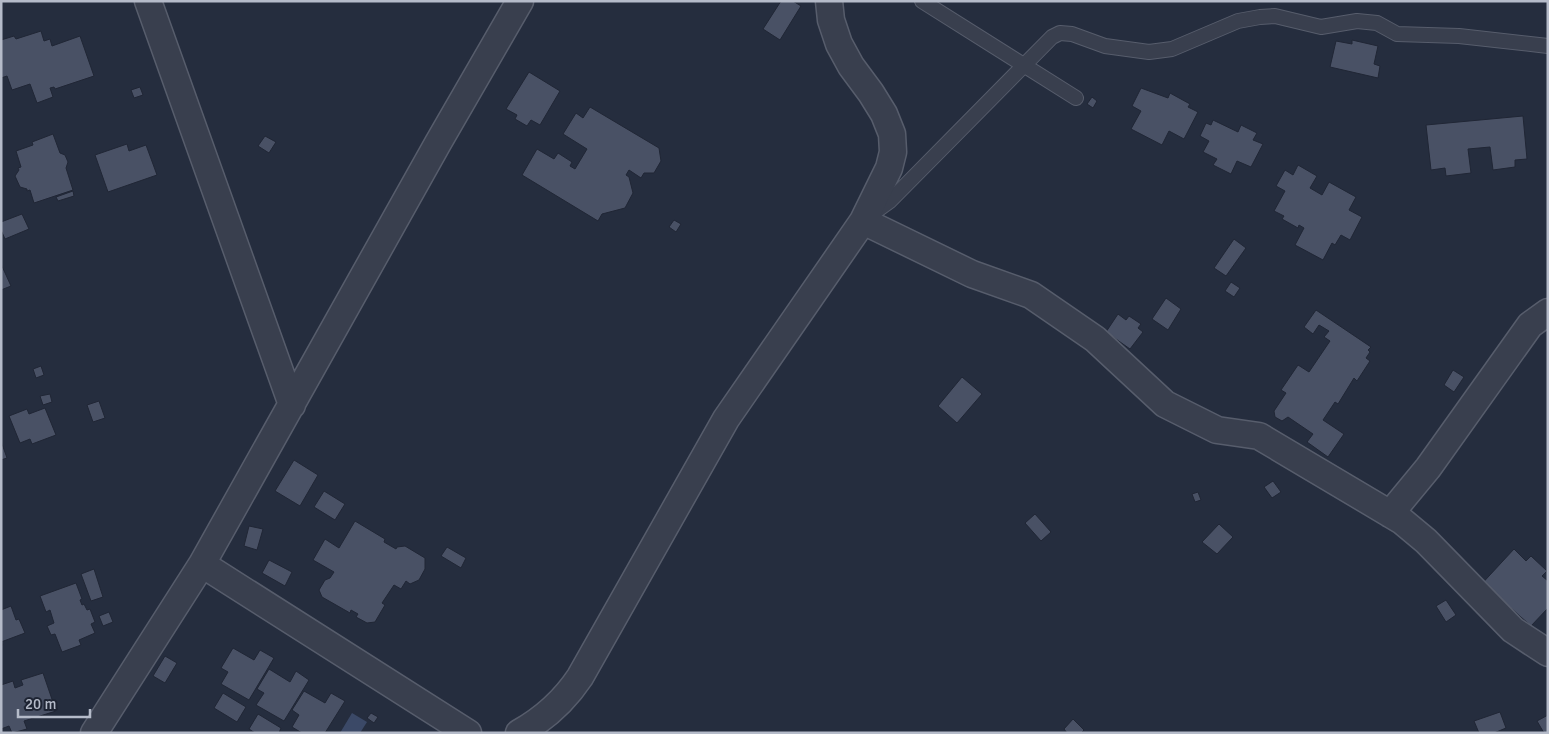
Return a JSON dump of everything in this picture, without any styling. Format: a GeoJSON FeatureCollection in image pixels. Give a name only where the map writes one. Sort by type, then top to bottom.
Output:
{"type":"FeatureCollection","features":[{"type":"Feature","properties":{"kind":"street"},"geometry":{"type":"LineString","coordinates":[[148,1],[292,405]]}},
{"type":"Feature","properties":{"kind":"street"},"geometry":{"type":"LineString","coordinates":[[94,733],[202,564],[438,143],[520,1]]}},
{"type":"Feature","properties":{"kind":"street"},"geometry":{"type":"LineString","coordinates":[[519,733],[534,725],[567,696],[580,677],[726,419],[863,220],[889,168],[893,152],[892,134],[884,114],[851,66],[839,44],[831,20],[829,1]]}},
{"type":"Feature","properties":{"kind":"street"},"geometry":{"type":"LineString","coordinates":[[863,220],[972,274],[1030,295],[1095,340],[1165,404],[1217,430],[1259,436],[1402,521],[1426,541],[1513,630],[1548,653]]}},
{"type":"Feature","properties":{"kind":"street"},"geometry":{"type":"LineString","coordinates":[[1390,514],[1428,468],[1539,318],[1548,297]]}},
{"type":"Feature","properties":{"kind":"street"},"geometry":{"type":"LineString","coordinates":[[202,564],[468,733]]}},
{"type":"Feature","properties":{"kind":"lane"},"geometry":{"type":"LineString","coordinates":[[922,1],[1025,64],[1076,98]]}},
{"type":"Feature","properties":{"kind":"lane"},"geometry":{"type":"LineString","coordinates":[[863,220],[890,201],[1052,37],[1060,32],[1072,34],[1105,46],[1149,52],[1172,49],[1238,21],[1275,16],[1321,27],[1357,21],[1377,23],[1397,34],[1459,36],[1548,46]]}},
{"type":"Feature","properties":{"kind":"water"},"geometry":{"type":"Polygon","coordinates":[[[352,713],[367,722],[360,733],[340,733],[352,713]]]}},
{"type":"Feature","properties":{"kind":"building"},"geometry":{"type":"Polygon","coordinates":[[[781,1],[793,1],[801,6],[780,40],[763,29],[781,1]]]}},
{"type":"Feature","properties":{"kind":"building"},"geometry":{"type":"Polygon","coordinates":[[[41,31],[44,41],[50,39],[52,46],[80,36],[94,76],[55,89],[54,87],[50,88],[53,97],[37,103],[30,84],[12,90],[7,76],[1,78],[1,40],[14,36],[16,39],[41,31]]]}},
{"type":"Feature","properties":{"kind":"building"},"geometry":{"type":"Polygon","coordinates":[[[1352,40],[1378,46],[1374,64],[1380,66],[1378,78],[1330,67],[1336,41],[1352,44],[1352,40]]]}},
{"type":"Feature","properties":{"kind":"building"},"geometry":{"type":"Polygon","coordinates":[[[529,72],[560,91],[540,125],[531,120],[527,126],[515,119],[517,115],[506,109],[529,72]]]}},
{"type":"Feature","properties":{"kind":"building"},"geometry":{"type":"Polygon","coordinates":[[[140,87],[143,95],[134,98],[131,90],[140,87]]]}},
{"type":"Feature","properties":{"kind":"building"},"geometry":{"type":"Polygon","coordinates":[[[1141,88],[1168,98],[1170,93],[1190,104],[1188,107],[1198,112],[1184,139],[1169,131],[1162,145],[1131,129],[1141,111],[1132,106],[1141,88]]]}},
{"type":"Feature","properties":{"kind":"building"},"geometry":{"type":"Polygon","coordinates":[[[1092,97],[1097,101],[1093,108],[1087,104],[1092,97]]]}},
{"type":"Feature","properties":{"kind":"building"},"geometry":{"type":"Polygon","coordinates":[[[590,107],[659,148],[661,161],[654,173],[644,173],[641,178],[629,170],[626,175],[629,177],[633,193],[625,208],[602,214],[598,221],[522,175],[537,149],[554,159],[558,153],[572,162],[570,166],[575,169],[587,149],[563,134],[576,113],[583,118],[590,107]]]}},
{"type":"Feature","properties":{"kind":"building"},"geometry":{"type":"Polygon","coordinates":[[[1523,116],[1527,159],[1515,160],[1515,167],[1493,170],[1490,147],[1468,149],[1471,173],[1446,176],[1445,168],[1431,170],[1426,125],[1523,116]]]}},
{"type":"Feature","properties":{"kind":"building"},"geometry":{"type":"Polygon","coordinates":[[[1213,120],[1238,132],[1241,125],[1257,133],[1253,140],[1263,144],[1251,167],[1237,161],[1231,174],[1213,165],[1217,159],[1203,152],[1209,141],[1200,136],[1206,123],[1211,125],[1213,120]]]}},
{"type":"Feature","properties":{"kind":"building"},"geometry":{"type":"Polygon","coordinates":[[[53,134],[60,153],[65,155],[68,162],[66,168],[73,190],[34,203],[30,190],[27,191],[27,189],[20,187],[15,176],[19,170],[18,168],[21,167],[16,151],[33,145],[32,142],[53,134]]]}},
{"type":"Feature","properties":{"kind":"building"},"geometry":{"type":"Polygon","coordinates":[[[265,136],[276,142],[269,153],[258,146],[265,136]]]}},
{"type":"Feature","properties":{"kind":"building"},"geometry":{"type":"Polygon","coordinates":[[[127,144],[129,151],[146,145],[157,175],[108,192],[95,155],[127,144]]]}},
{"type":"Feature","properties":{"kind":"building"},"geometry":{"type":"Polygon","coordinates":[[[1298,165],[1317,176],[1310,188],[1322,195],[1329,182],[1356,197],[1349,210],[1362,217],[1350,240],[1341,235],[1335,245],[1332,243],[1323,260],[1295,245],[1304,228],[1299,225],[1298,228],[1282,219],[1284,216],[1274,211],[1285,191],[1276,186],[1285,170],[1293,175],[1298,165]]]}},
{"type":"Feature","properties":{"kind":"building"},"geometry":{"type":"Polygon","coordinates":[[[73,191],[74,196],[58,201],[56,197],[73,191]]]}},
{"type":"Feature","properties":{"kind":"building"},"geometry":{"type":"Polygon","coordinates":[[[22,214],[29,229],[5,239],[1,230],[1,222],[22,214]]]}},
{"type":"Feature","properties":{"kind":"building"},"geometry":{"type":"Polygon","coordinates":[[[674,220],[681,224],[676,232],[669,227],[674,220]]]}},
{"type":"Feature","properties":{"kind":"building"},"geometry":{"type":"Polygon","coordinates":[[[1234,239],[1246,248],[1226,276],[1214,268],[1234,239]]]}},
{"type":"Feature","properties":{"kind":"building"},"geometry":{"type":"Polygon","coordinates":[[[1,264],[11,286],[1,290],[1,264]]]}},
{"type":"Feature","properties":{"kind":"building"},"geometry":{"type":"Polygon","coordinates":[[[1231,282],[1240,288],[1234,297],[1225,291],[1231,282]]]}},
{"type":"Feature","properties":{"kind":"building"},"geometry":{"type":"Polygon","coordinates":[[[1166,298],[1181,309],[1168,330],[1152,319],[1166,298]]]}},
{"type":"Feature","properties":{"kind":"building"},"geometry":{"type":"Polygon","coordinates":[[[1316,310],[1371,347],[1366,358],[1370,361],[1357,381],[1354,378],[1338,404],[1335,402],[1323,420],[1344,434],[1328,457],[1307,442],[1313,434],[1288,417],[1282,421],[1275,417],[1274,411],[1286,393],[1281,390],[1298,365],[1309,372],[1330,341],[1324,337],[1329,331],[1319,325],[1313,334],[1304,327],[1316,310]]]}},
{"type":"Feature","properties":{"kind":"building"},"geometry":{"type":"Polygon","coordinates":[[[1118,314],[1126,320],[1129,316],[1141,324],[1138,328],[1143,332],[1130,349],[1106,332],[1118,314]]]}},
{"type":"Feature","properties":{"kind":"building"},"geometry":{"type":"Polygon","coordinates":[[[41,366],[44,375],[36,378],[33,369],[41,366]]]}},
{"type":"Feature","properties":{"kind":"building"},"geometry":{"type":"Polygon","coordinates":[[[1453,370],[1464,377],[1454,392],[1444,385],[1453,370]]]}},
{"type":"Feature","properties":{"kind":"building"},"geometry":{"type":"Polygon","coordinates":[[[962,377],[982,394],[957,423],[938,406],[962,377]]]}},
{"type":"Feature","properties":{"kind":"building"},"geometry":{"type":"Polygon","coordinates":[[[50,394],[52,402],[43,405],[40,396],[50,394]]]}},
{"type":"Feature","properties":{"kind":"building"},"geometry":{"type":"Polygon","coordinates":[[[99,401],[105,418],[93,422],[87,405],[99,401]]]}},
{"type":"Feature","properties":{"kind":"building"},"geometry":{"type":"Polygon","coordinates":[[[45,408],[56,435],[32,444],[30,439],[20,443],[9,416],[27,409],[29,414],[45,408]]]}},
{"type":"Feature","properties":{"kind":"building"},"geometry":{"type":"Polygon","coordinates":[[[1,441],[7,458],[1,460],[1,441]]]}},
{"type":"Feature","properties":{"kind":"building"},"geometry":{"type":"Polygon","coordinates":[[[294,460],[318,475],[300,506],[275,491],[294,460]]]}},
{"type":"Feature","properties":{"kind":"building"},"geometry":{"type":"Polygon","coordinates":[[[1273,481],[1281,492],[1272,498],[1264,487],[1273,481]]]}},
{"type":"Feature","properties":{"kind":"building"},"geometry":{"type":"Polygon","coordinates":[[[324,491],[345,504],[335,520],[314,507],[324,491]]]}},
{"type":"Feature","properties":{"kind":"building"},"geometry":{"type":"Polygon","coordinates":[[[1198,492],[1201,500],[1195,502],[1192,494],[1198,492]]]}},
{"type":"Feature","properties":{"kind":"building"},"geometry":{"type":"Polygon","coordinates":[[[1035,514],[1051,532],[1041,541],[1025,523],[1035,514]]]}},
{"type":"Feature","properties":{"kind":"building"},"geometry":{"type":"Polygon","coordinates":[[[355,521],[385,539],[384,542],[396,549],[397,547],[405,546],[425,558],[425,569],[419,580],[410,584],[406,581],[401,589],[394,585],[382,603],[385,605],[375,622],[367,623],[356,617],[358,614],[351,610],[350,613],[322,597],[319,590],[325,580],[330,578],[334,572],[313,560],[325,539],[339,548],[355,521]]]}},
{"type":"Feature","properties":{"kind":"building"},"geometry":{"type":"Polygon","coordinates":[[[1219,524],[1233,537],[1217,554],[1202,542],[1219,524]]]}},
{"type":"Feature","properties":{"kind":"building"},"geometry":{"type":"Polygon","coordinates":[[[249,526],[263,529],[257,550],[244,546],[249,526]]]}},
{"type":"Feature","properties":{"kind":"building"},"geometry":{"type":"Polygon","coordinates":[[[447,547],[466,558],[461,568],[441,556],[447,547]]]}},
{"type":"Feature","properties":{"kind":"building"},"geometry":{"type":"Polygon","coordinates":[[[1514,549],[1526,561],[1531,556],[1547,571],[1542,576],[1548,581],[1548,608],[1531,626],[1502,600],[1477,589],[1514,549]]]}},
{"type":"Feature","properties":{"kind":"building"},"geometry":{"type":"Polygon","coordinates":[[[269,560],[292,572],[285,586],[262,573],[269,560]]]}},
{"type":"Feature","properties":{"kind":"building"},"geometry":{"type":"Polygon","coordinates":[[[94,569],[103,597],[91,601],[81,574],[94,569]]]}},
{"type":"Feature","properties":{"kind":"building"},"geometry":{"type":"Polygon","coordinates":[[[76,583],[82,599],[80,600],[82,605],[84,604],[87,610],[90,609],[95,622],[91,624],[95,633],[79,640],[81,645],[62,652],[55,634],[51,635],[47,626],[54,623],[50,610],[46,612],[40,596],[76,583]]]}},
{"type":"Feature","properties":{"kind":"building"},"geometry":{"type":"Polygon","coordinates":[[[1446,600],[1456,615],[1446,622],[1436,606],[1446,600]]]}},
{"type":"Feature","properties":{"kind":"building"},"geometry":{"type":"Polygon","coordinates":[[[11,606],[16,620],[19,619],[25,633],[1,642],[1,610],[11,606]]]}},
{"type":"Feature","properties":{"kind":"building"},"geometry":{"type":"Polygon","coordinates":[[[109,612],[113,622],[103,626],[99,616],[109,612]]]}},
{"type":"Feature","properties":{"kind":"building"},"geometry":{"type":"Polygon","coordinates":[[[233,648],[254,660],[260,650],[274,658],[249,700],[221,684],[228,672],[221,668],[233,648]]]}},
{"type":"Feature","properties":{"kind":"building"},"geometry":{"type":"Polygon","coordinates":[[[165,656],[177,663],[165,683],[153,676],[165,656]]]}},
{"type":"Feature","properties":{"kind":"building"},"geometry":{"type":"Polygon","coordinates":[[[269,669],[290,682],[296,671],[309,680],[284,721],[256,705],[264,693],[257,689],[269,669]]]}},
{"type":"Feature","properties":{"kind":"building"},"geometry":{"type":"Polygon","coordinates":[[[43,673],[56,711],[24,721],[27,729],[12,733],[9,726],[1,729],[1,685],[13,681],[15,688],[23,685],[21,680],[43,673]]]}},
{"type":"Feature","properties":{"kind":"building"},"geometry":{"type":"Polygon","coordinates":[[[304,691],[325,703],[331,693],[345,701],[325,733],[302,733],[292,727],[299,715],[292,710],[304,691]]]}},
{"type":"Feature","properties":{"kind":"building"},"geometry":{"type":"Polygon","coordinates":[[[223,693],[246,707],[237,722],[214,708],[223,693]]]}},
{"type":"Feature","properties":{"kind":"building"},"geometry":{"type":"Polygon","coordinates":[[[1500,712],[1506,728],[1494,733],[1479,733],[1474,721],[1500,712]]]}},
{"type":"Feature","properties":{"kind":"building"},"geometry":{"type":"Polygon","coordinates":[[[371,713],[378,717],[374,723],[367,718],[371,713]]]}},
{"type":"Feature","properties":{"kind":"building"},"geometry":{"type":"Polygon","coordinates":[[[258,714],[281,728],[279,733],[255,733],[249,729],[258,714]]]}},
{"type":"Feature","properties":{"kind":"building"},"geometry":{"type":"Polygon","coordinates":[[[1548,715],[1548,733],[1544,733],[1537,721],[1548,715]]]}},
{"type":"Feature","properties":{"kind":"building"},"geometry":{"type":"Polygon","coordinates":[[[1073,719],[1084,730],[1081,733],[1067,733],[1064,729],[1073,719]]]}}]}
